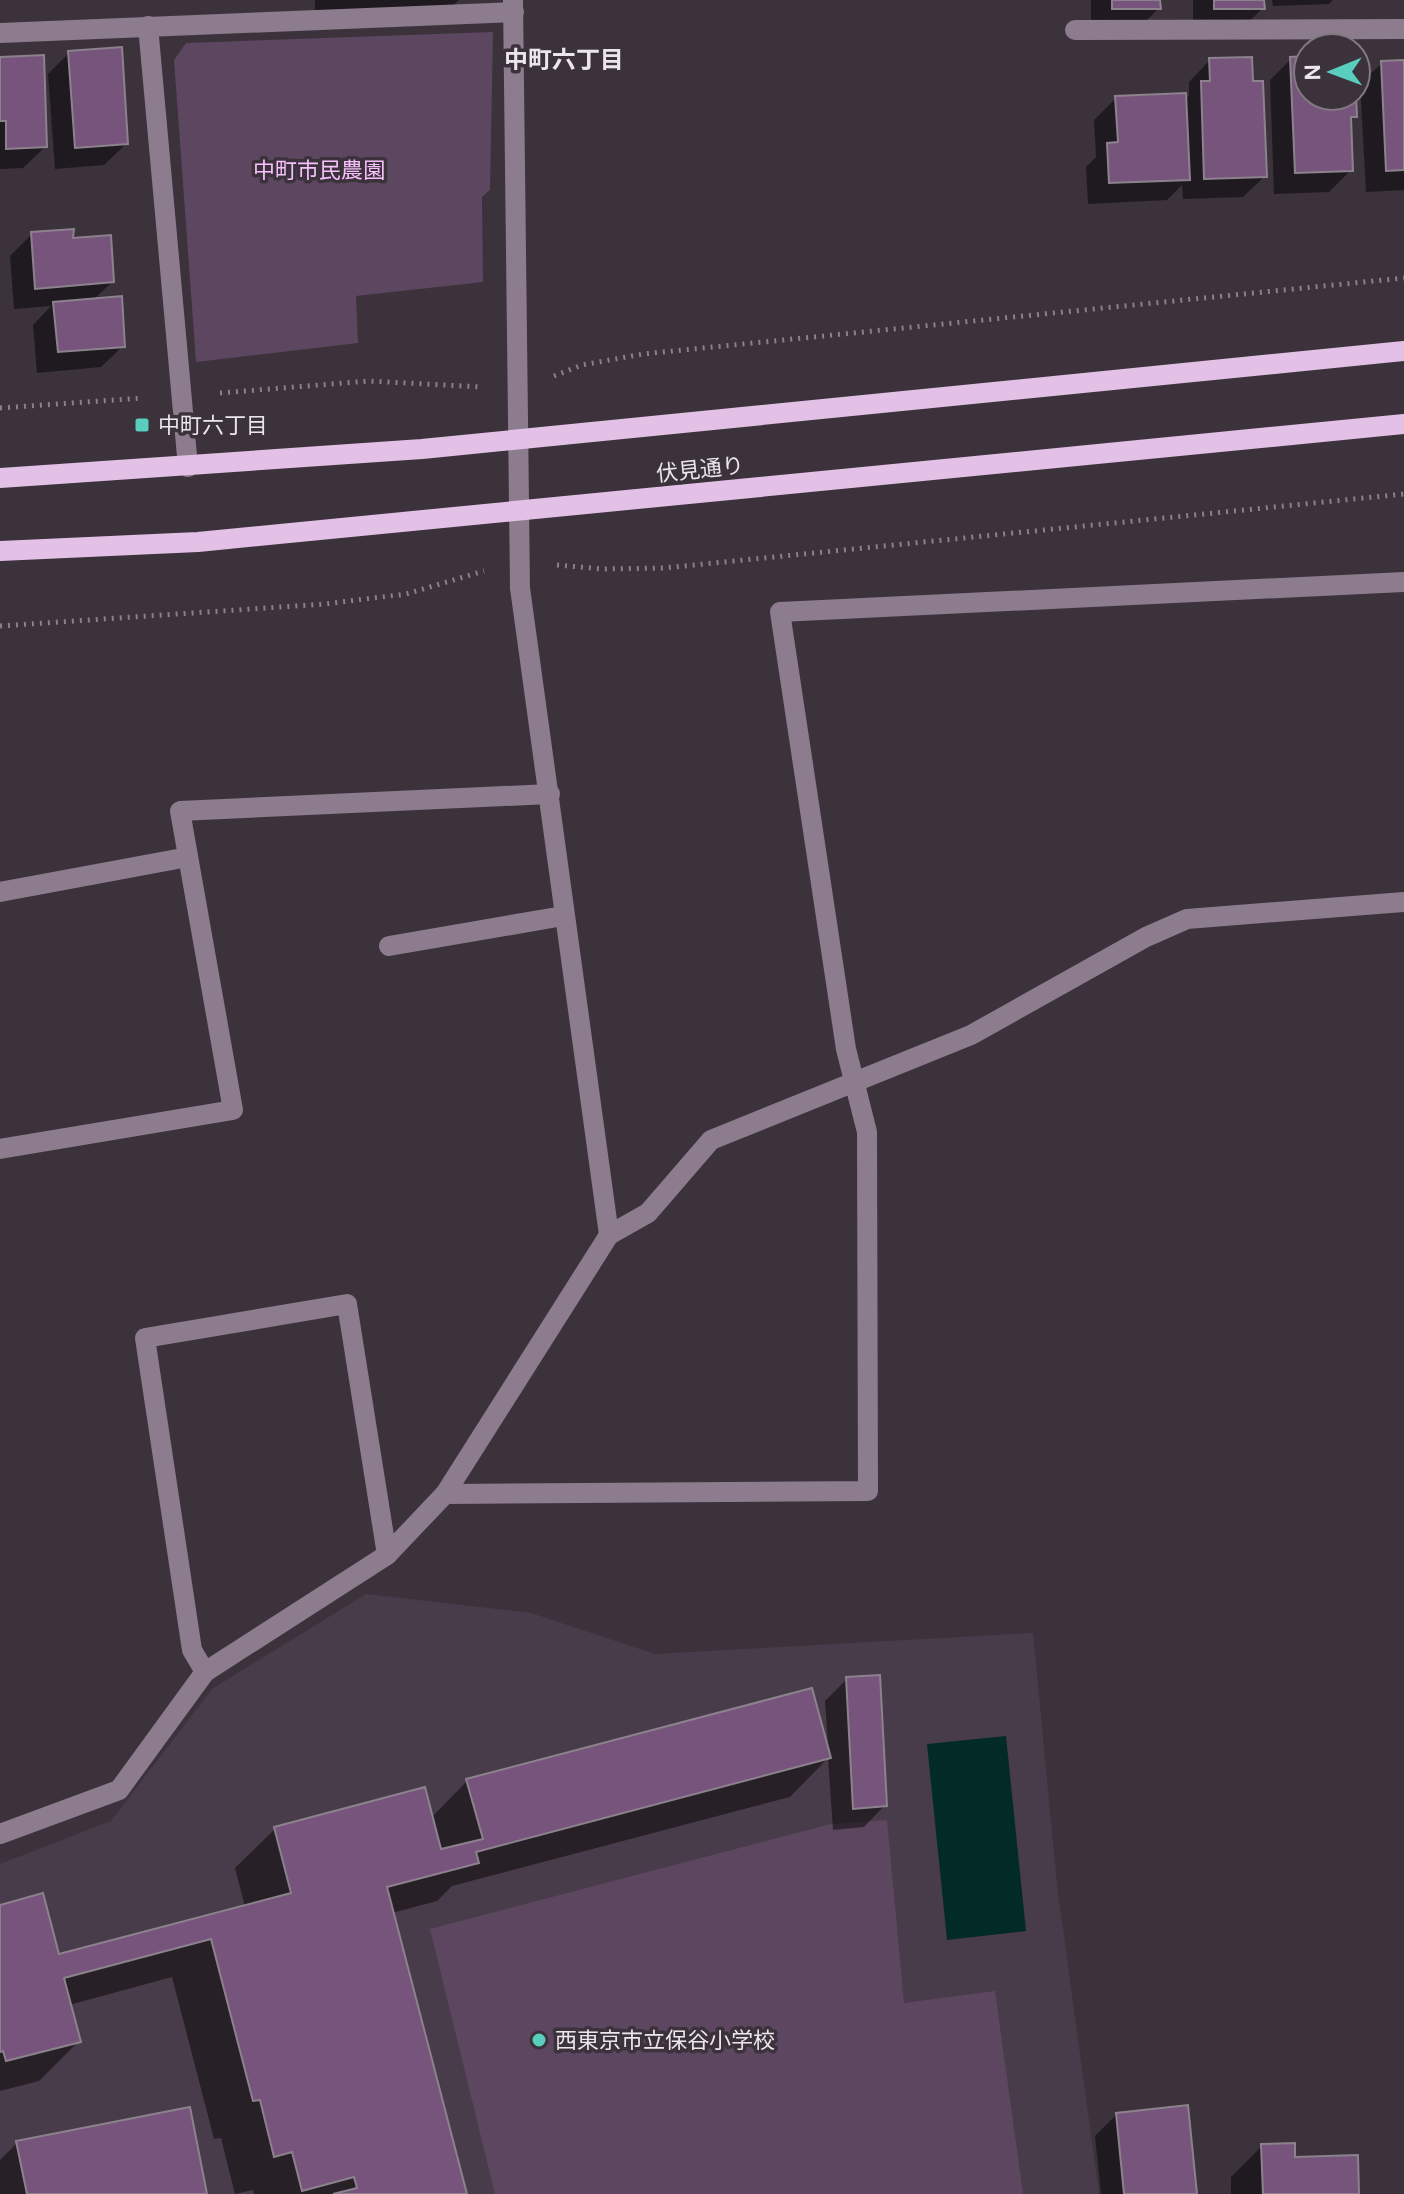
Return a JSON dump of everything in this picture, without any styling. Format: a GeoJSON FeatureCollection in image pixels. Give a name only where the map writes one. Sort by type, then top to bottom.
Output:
{"type":"FeatureCollection","features":[{"type":"Feature","properties":{"kind":"main road"},"geometry":{"type":"LineString","coordinates":[[0,478],[188,467],[518,440],[1404,351]]}},
{"type":"Feature","properties":{"kind":"main road","name":"伏見通り"},"geometry":{"type":"LineString","coordinates":[[0,551],[198,542],[1404,424]]}},
{"type":"Feature","properties":{"kind":"street"},"geometry":{"type":"LineString","coordinates":[[0,33],[514,6],[520,588],[609,1235]]}},
{"type":"Feature","properties":{"kind":"street"},"geometry":{"type":"LineString","coordinates":[[148,26],[188,467]]}},
{"type":"Feature","properties":{"kind":"street"},"geometry":{"type":"LineString","coordinates":[[1075,30],[1404,29]]}},
{"type":"Feature","properties":{"kind":"street"},"geometry":{"type":"LineString","coordinates":[[445,1494],[868,1491],[867,1132],[846,1049],[780,612],[1404,582]]}},
{"type":"Feature","properties":{"kind":"street"},"geometry":{"type":"LineString","coordinates":[[0,1149],[233,1110],[180,811],[550,794]]}},
{"type":"Feature","properties":{"kind":"street"},"geometry":{"type":"LineString","coordinates":[[0,892],[188,857]]}},
{"type":"Feature","properties":{"kind":"street"},"geometry":{"type":"LineString","coordinates":[[0,1834],[119,1790],[205,1672],[387,1555],[445,1494],[609,1235],[648,1213],[711,1140],[971,1035],[1146,937],[1187,919],[1404,902]]}},
{"type":"Feature","properties":{"kind":"street"},"geometry":{"type":"LineString","coordinates":[[389,946],[563,916]]}},
{"type":"Feature","properties":{"kind":"street"},"geometry":{"type":"LineString","coordinates":[[205,1672],[192,1650],[145,1338],[347,1304],[387,1555]]}},
{"type":"Feature","properties":{"kind":"path"},"geometry":{"type":"LineString","coordinates":[[0,408],[369,381],[517,386],[537,383],[582,365],[643,354],[1404,278]]}},
{"type":"Feature","properties":{"kind":"path"},"geometry":{"type":"LineString","coordinates":[[0,626],[406,594],[521,561],[603,569],[664,568],[1404,494]]}},
{"type":"Feature","properties":{"kind":"shaded area","name":"西東京市立保谷小学校"},"geometry":{"type":"Polygon","coordinates":[[[366,1594],[531,1613],[655,1654],[1033,1633],[1057,1885],[1099,2194],[0,2194],[0,1864],[111,1821],[212,1689],[366,1594]]]}},
{"type":"Feature","properties":{"kind":"shaded area"},"geometry":{"type":"Polygon","coordinates":[[[1006,1736],[1026,1931],[947,1940],[927,1744],[1006,1736]]]}},
{"type":"Feature","properties":{"kind":"green space","name":"中町市民農園"},"geometry":{"type":"Polygon","coordinates":[[[493,32],[490,190],[482,197],[483,282],[356,296],[358,343],[196,362],[174,60],[186,43],[493,32]]]}},
{"type":"Feature","properties":{"kind":"green space"},"geometry":{"type":"Polygon","coordinates":[[[887,1820],[904,2003],[995,1991],[1023,2194],[495,2194],[430,1929],[831,1824],[887,1820]]]}},
{"type":"Feature","properties":{"kind":"building"},"geometry":{"type":"Polygon","coordinates":[[[1112,0],[1160,0],[1161,9],[1112,9],[1112,0]]]}},
{"type":"Feature","properties":{"kind":"building"},"geometry":{"type":"Polygon","coordinates":[[[1214,0],[1264,0],[1265,9],[1214,9],[1214,0]]]}},
{"type":"Feature","properties":{"kind":"building"},"geometry":{"type":"Polygon","coordinates":[[[122,47],[128,144],[75,148],[68,51],[122,47]]]}},
{"type":"Feature","properties":{"kind":"building"},"geometry":{"type":"Polygon","coordinates":[[[44,55],[47,147],[6,149],[6,121],[0,121],[0,57],[44,55]]]}},
{"type":"Feature","properties":{"kind":"building"},"geometry":{"type":"Polygon","coordinates":[[[1252,57],[1253,81],[1263,81],[1267,177],[1204,179],[1201,81],[1210,81],[1209,58],[1252,57]]]}},
{"type":"Feature","properties":{"kind":"building"},"geometry":{"type":"Polygon","coordinates":[[[1290,57],[1292,57],[1292,103],[1290,57]]]}},
{"type":"Feature","properties":{"kind":"building"},"geometry":{"type":"Polygon","coordinates":[[[1404,60],[1404,170],[1386,171],[1381,61],[1404,60]]]}},
{"type":"Feature","properties":{"kind":"building"},"geometry":{"type":"Polygon","coordinates":[[[1186,93],[1190,180],[1109,183],[1107,143],[1118,142],[1115,96],[1186,93]]]}},
{"type":"Feature","properties":{"kind":"building"},"geometry":{"type":"Polygon","coordinates":[[[1292,112],[1357,112],[1357,117],[1351,117],[1353,171],[1295,173],[1292,112]]]}},
{"type":"Feature","properties":{"kind":"building"},"geometry":{"type":"Polygon","coordinates":[[[74,229],[73,238],[111,235],[114,282],[35,289],[31,232],[74,229]]]}},
{"type":"Feature","properties":{"kind":"building"},"geometry":{"type":"Polygon","coordinates":[[[122,296],[125,347],[58,352],[53,302],[122,296]]]}},
{"type":"Feature","properties":{"kind":"building"},"geometry":{"type":"Polygon","coordinates":[[[880,1675],[887,1806],[853,1809],[846,1677],[880,1675]]]}},
{"type":"Feature","properties":{"kind":"building"},"geometry":{"type":"Polygon","coordinates":[[[812,1688],[831,1758],[476,1852],[479,1863],[387,1887],[467,2194],[333,2194],[357,2188],[354,2177],[302,2191],[292,2152],[274,2157],[260,2100],[253,2101],[211,1939],[64,1978],[81,2042],[6,2061],[3,2051],[0,2052],[0,1905],[43,1893],[59,1954],[291,1893],[274,1827],[425,1787],[441,1849],[483,1839],[466,1779],[812,1688]]]}},
{"type":"Feature","properties":{"kind":"building"},"geometry":{"type":"Polygon","coordinates":[[[1188,2105],[1197,2194],[1124,2194],[1116,2113],[1188,2105]]]}},
{"type":"Feature","properties":{"kind":"building"},"geometry":{"type":"Polygon","coordinates":[[[190,2107],[207,2194],[27,2194],[16,2141],[190,2107]]]}},
{"type":"Feature","properties":{"kind":"building"},"geometry":{"type":"Polygon","coordinates":[[[1295,2143],[1295,2157],[1358,2155],[1359,2194],[1263,2194],[1261,2144],[1295,2143]]]}},
{"type":"Feature","properties":{"kind":"place","name":"中町六丁目"},"geometry":{"type":"Point","coordinates":[142,425]}},
{"type":"Feature","properties":{"kind":"place","name":"西東京市立保谷小学校"},"geometry":{"type":"Point","coordinates":[539,2040]}},
{"type":"Feature","properties":{"kind":"district","name":"中町六丁目"},"geometry":{"type":"Point","coordinates":[564,60]}}]}
